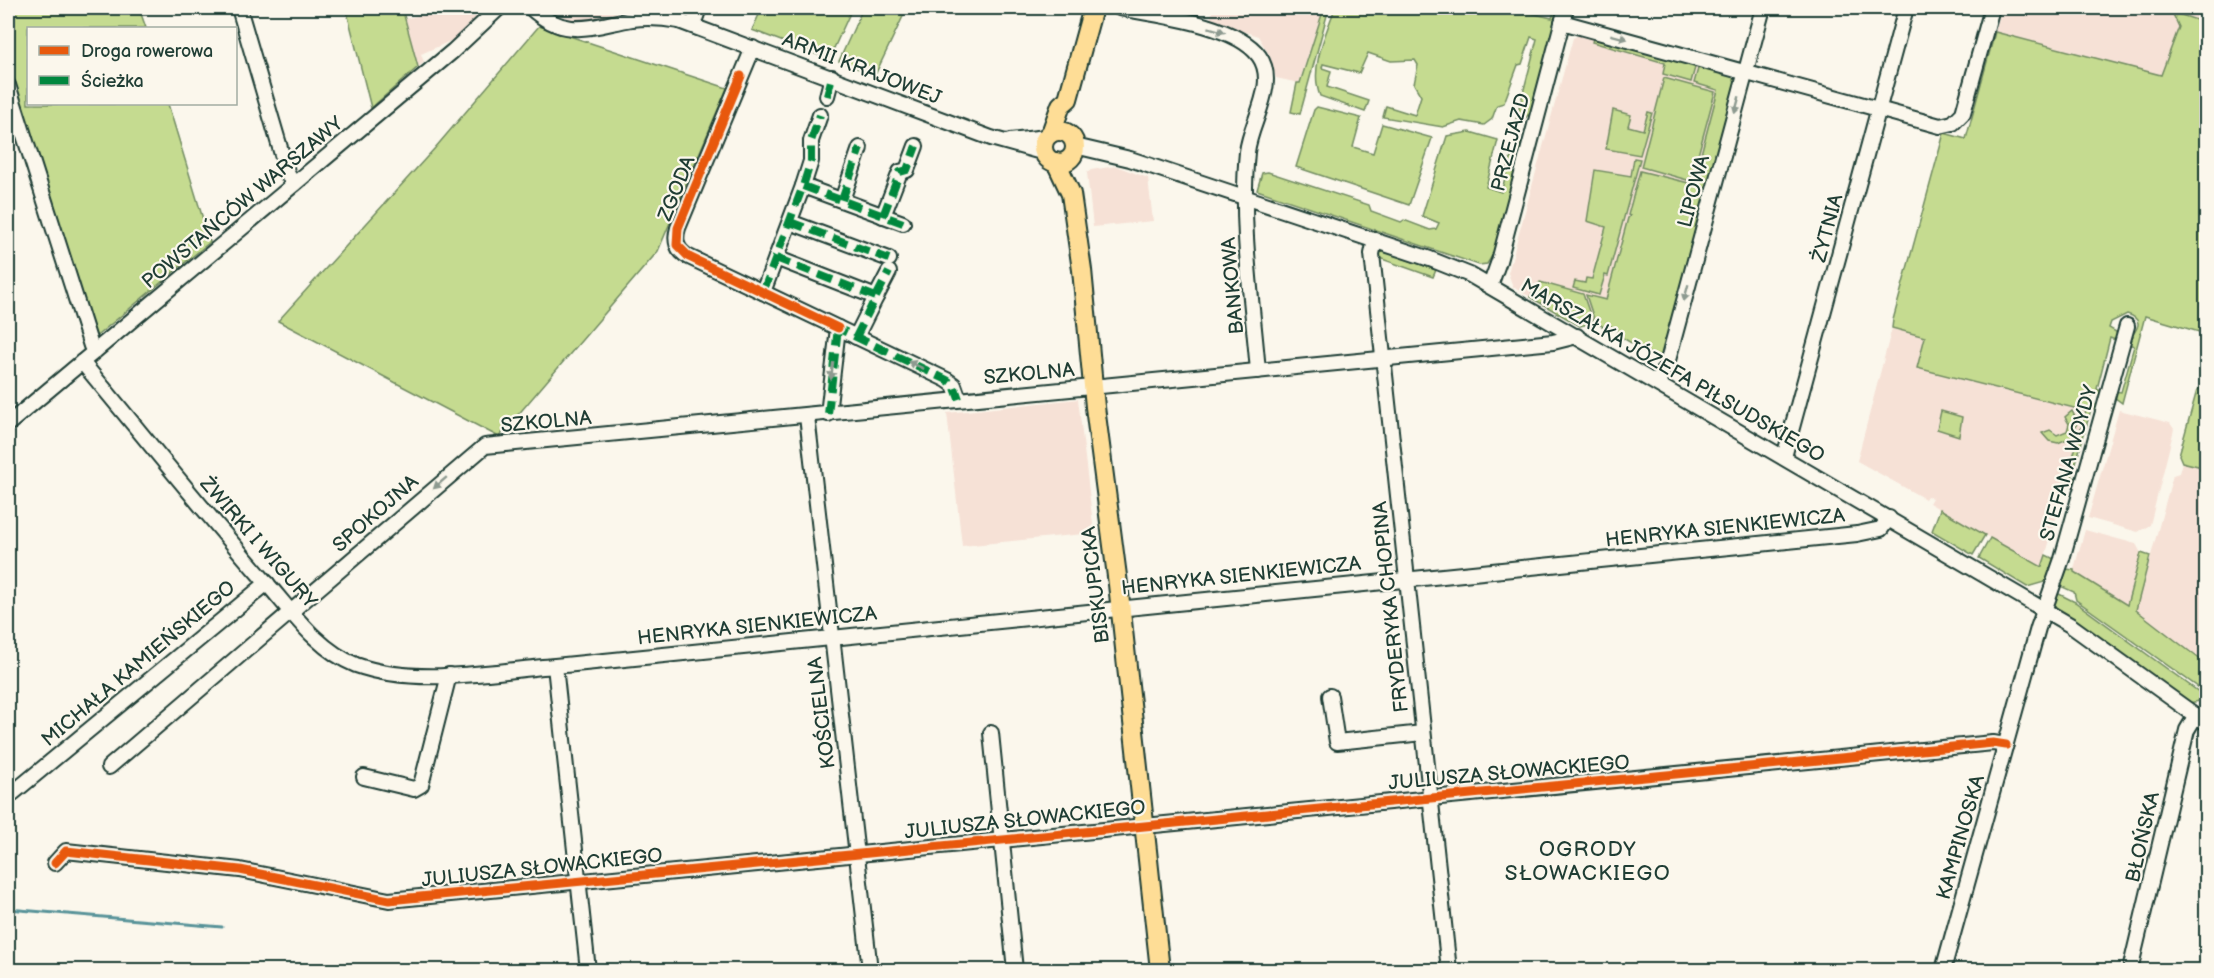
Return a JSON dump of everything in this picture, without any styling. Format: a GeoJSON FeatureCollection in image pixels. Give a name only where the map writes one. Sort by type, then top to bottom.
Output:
{"type":"FeatureCollection","features":[{"type":"Feature","properties":{"kind":"main road","name":"BISKUPICKA"},"geometry":{"type":"LineString","coordinates":[[1093,8],[1068,99],[1059,146],[1071,194],[1092,387],[1121,607],[1160,970]]}},
{"type":"Feature","properties":{"kind":"street"},"geometry":{"type":"LineString","coordinates":[[239,8],[288,175],[294,184]]}},
{"type":"Feature","properties":{"kind":"street","name":"POWSTAŃCÓW WARSZAWY"},"geometry":{"type":"LineString","coordinates":[[8,424],[458,46],[499,8]]}},
{"type":"Feature","properties":{"kind":"street","name":"ARMII KRAJOWEJ"},"geometry":{"type":"LineString","coordinates":[[531,8],[553,22],[580,30],[650,18],[693,25],[1008,142],[1059,146]]}},
{"type":"Feature","properties":{"kind":"street"},"geometry":{"type":"LineString","coordinates":[[693,25],[699,8]]}},
{"type":"Feature","properties":{"kind":"street","name":"BANKOWA"},"geometry":{"type":"LineString","coordinates":[[1119,8],[1222,31],[1242,41],[1259,56],[1266,80],[1248,147],[1245,198],[1258,370]]}},
{"type":"Feature","properties":{"kind":"street","name":"PRZEJAZD"},"geometry":{"type":"LineString","coordinates":[[1490,286],[1566,8]]}},
{"type":"Feature","properties":{"kind":"street","name":"LIPOWA"},"geometry":{"type":"LineString","coordinates":[[1657,383],[1666,364],[1763,8]]}},
{"type":"Feature","properties":{"kind":"street","name":"ŻYTNIA"},"geometry":{"type":"LineString","coordinates":[[1784,457],[1906,8]]}},
{"type":"Feature","properties":{"kind":"street"},"geometry":{"type":"LineString","coordinates":[[1562,22],[1940,126],[1953,123],[1963,113],[1992,8]]}},
{"type":"Feature","properties":{"kind":"street","name":"ZGODA"},"geometry":{"type":"LineString","coordinates":[[753,48],[678,228],[676,240],[682,254],[947,380],[954,385],[959,399]]}},
{"type":"Feature","properties":{"kind":"street"},"geometry":{"type":"LineString","coordinates":[[827,96],[832,77]]}},
{"type":"Feature","properties":{"kind":"street"},"geometry":{"type":"LineString","coordinates":[[8,85],[91,346],[95,351]]}},
{"type":"Feature","properties":{"kind":"street"},"geometry":{"type":"LineString","coordinates":[[763,292],[803,186],[811,161],[811,141],[820,115]]}},
{"type":"Feature","properties":{"kind":"street"},"geometry":{"type":"LineString","coordinates":[[883,216],[900,172],[907,170],[916,146]]}},
{"type":"Feature","properties":{"kind":"street","name":"MARSZAŁKA JÓZEFA PIŁSUDSKIEGO"},"geometry":{"type":"LineString","coordinates":[[1059,146],[1122,157],[1375,240],[1449,266],[1490,286],[2044,610],[2094,641],[2201,719]]}},
{"type":"Feature","properties":{"kind":"street"},"geometry":{"type":"LineString","coordinates":[[842,200],[860,148]]}},
{"type":"Feature","properties":{"kind":"street"},"geometry":{"type":"LineString","coordinates":[[803,186],[903,223]]}},
{"type":"Feature","properties":{"kind":"street"},"geometry":{"type":"LineString","coordinates":[[789,222],[889,265],[856,337]]}},
{"type":"Feature","properties":{"kind":"street","name":"FRYDERYKA CHOPINA"},"geometry":{"type":"LineString","coordinates":[[1375,240],[1371,254],[1449,970]]}},
{"type":"Feature","properties":{"kind":"street"},"geometry":{"type":"LineString","coordinates":[[776,258],[876,297]]}},
{"type":"Feature","properties":{"kind":"street","name":"STEFANA WOYDY"},"geometry":{"type":"LineString","coordinates":[[2044,610],[2062,559],[2127,326]]}},
{"type":"Feature","properties":{"kind":"street"},"geometry":{"type":"LineString","coordinates":[[828,414],[838,328]]}},
{"type":"Feature","properties":{"kind":"street","name":"SZKOLNA"},"geometry":{"type":"LineString","coordinates":[[485,446],[1553,342],[1577,336]]}},
{"type":"Feature","properties":{"kind":"street","name":"ŻWIRKI I WIGURY"},"geometry":{"type":"LineString","coordinates":[[82,362],[291,612],[324,644],[339,656],[356,664],[384,672],[448,675]]}},
{"type":"Feature","properties":{"kind":"street","name":"KOŚCIELNA"},"geometry":{"type":"LineString","coordinates":[[807,416],[870,970]]}},
{"type":"Feature","properties":{"kind":"street","name":"SPOKOJNA"},"geometry":{"type":"LineString","coordinates":[[109,767],[485,446]]}},
{"type":"Feature","properties":{"kind":"street","name":"HENRYKA SIENKIEWICZA"},"geometry":{"type":"LineString","coordinates":[[448,675],[1857,534],[1881,529],[1889,518]]}},
{"type":"Feature","properties":{"kind":"street","name":"MICHAŁA KAMIEŃSKIEGO"},"geometry":{"type":"LineString","coordinates":[[8,797],[267,583]]}},
{"type":"Feature","properties":{"kind":"street","name":"KAMPINOSKA"},"geometry":{"type":"LineString","coordinates":[[1943,970],[2044,610]]}},
{"type":"Feature","properties":{"kind":"street"},"geometry":{"type":"LineString","coordinates":[[555,666],[588,970]]}},
{"type":"Feature","properties":{"kind":"street"},"geometry":{"type":"LineString","coordinates":[[364,777],[414,789],[421,786],[448,675]]}},
{"type":"Feature","properties":{"kind":"street"},"geometry":{"type":"LineString","coordinates":[[1330,696],[1337,742],[1342,744],[1423,733]]}},
{"type":"Feature","properties":{"kind":"street","name":"BŁOŃSKA"},"geometry":{"type":"LineString","coordinates":[[2130,970],[2187,730],[2201,719]]}},
{"type":"Feature","properties":{"kind":"street"},"geometry":{"type":"LineString","coordinates":[[991,733],[1015,970]]}},
{"type":"Feature","properties":{"kind":"street","name":"JULIUSZA SŁOWACKIEGO"},"geometry":{"type":"LineString","coordinates":[[55,863],[66,851],[240,870],[389,900],[1993,743],[2006,745]]}},
{"type":"Feature","properties":{"kind":"shaded area"},"geometry":{"type":"Polygon","coordinates":[[[431,8],[468,8],[477,18],[455,39],[421,54],[424,62],[418,67],[405,19],[432,12],[431,8]]]}},
{"type":"Feature","properties":{"kind":"shaded area"},"geometry":{"type":"Polygon","coordinates":[[[545,8],[633,8],[583,21],[567,18],[545,8]]]}},
{"type":"Feature","properties":{"kind":"shaded area"},"geometry":{"type":"Polygon","coordinates":[[[1213,8],[1324,8],[1299,83],[1276,78],[1270,56],[1258,36],[1210,21],[1213,8]]]}},
{"type":"Feature","properties":{"kind":"shaded area"},"geometry":{"type":"Polygon","coordinates":[[[2002,8],[2206,8],[2206,23],[2173,12],[2179,27],[2161,75],[1995,32],[2002,8]]]}},
{"type":"Feature","properties":{"kind":"shaded area"},"geometry":{"type":"Polygon","coordinates":[[[1583,33],[1732,74],[1662,361],[1616,334],[1618,330],[1611,326],[1609,330],[1595,322],[1580,326],[1513,287],[1508,273],[1573,38],[1583,33]]]}},
{"type":"Feature","properties":{"kind":"shaded area"},"geometry":{"type":"Polygon","coordinates":[[[1116,166],[1148,178],[1153,221],[1093,227],[1087,173],[1091,170],[1116,166]]]}},
{"type":"Feature","properties":{"kind":"shaded area"},"geometry":{"type":"Polygon","coordinates":[[[1892,328],[1926,337],[1918,368],[2086,411],[2042,568],[1929,503],[1932,498],[1927,496],[1925,499],[1857,461],[1892,328]]]}},
{"type":"Feature","properties":{"kind":"shaded area"},"geometry":{"type":"Polygon","coordinates":[[[2206,387],[2206,664],[2136,610],[2173,475],[2179,473],[2182,462],[2179,455],[2197,390],[2206,387]]]}},
{"type":"Feature","properties":{"kind":"shaded area"},"geometry":{"type":"Polygon","coordinates":[[[1078,399],[1094,533],[962,546],[947,413],[1078,399]]]}},
{"type":"Feature","properties":{"kind":"shaded area"},"geometry":{"type":"Polygon","coordinates":[[[2119,410],[2170,423],[2174,429],[2150,525],[2138,532],[2088,518],[2119,410]]]}},
{"type":"Feature","properties":{"kind":"shaded area"},"geometry":{"type":"Polygon","coordinates":[[[2085,530],[2136,544],[2141,553],[2127,605],[2073,572],[2085,530]]]}},
{"type":"Feature","properties":{"kind":"green space"},"geometry":{"type":"Polygon","coordinates":[[[8,8],[139,8],[146,27],[27,27],[27,105],[168,105],[210,242],[93,339],[8,71],[8,8]]]}},
{"type":"Feature","properties":{"kind":"green space"},"geometry":{"type":"Polygon","coordinates":[[[346,8],[402,8],[418,67],[371,108],[346,8]]]}},
{"type":"Feature","properties":{"kind":"green space"},"geometry":{"type":"Polygon","coordinates":[[[762,8],[837,8],[850,13],[829,59],[752,30],[762,8]]]}},
{"type":"Feature","properties":{"kind":"green space"},"geometry":{"type":"Polygon","coordinates":[[[863,8],[907,8],[875,75],[839,61],[863,8]]]}},
{"type":"Feature","properties":{"kind":"green space"},"geometry":{"type":"Polygon","coordinates":[[[1324,8],[1329,8],[1300,114],[1291,112],[1297,83],[1300,83],[1324,8]]]}},
{"type":"Feature","properties":{"kind":"green space"},"geometry":{"type":"Polygon","coordinates":[[[1335,8],[1510,8],[1552,18],[1555,8],[1561,8],[1532,116],[1528,115],[1521,122],[1516,120],[1537,39],[1531,37],[1522,64],[1518,65],[1504,103],[1497,105],[1492,119],[1484,125],[1461,121],[1443,127],[1383,117],[1386,106],[1415,115],[1421,96],[1414,84],[1418,65],[1415,60],[1391,61],[1368,53],[1359,73],[1323,64],[1322,68],[1331,71],[1327,87],[1369,101],[1365,112],[1320,96],[1316,74],[1323,40],[1335,8]]]}},
{"type":"Feature","properties":{"kind":"green space"},"geometry":{"type":"Polygon","coordinates":[[[2172,12],[2206,23],[2206,334],[2145,316],[2122,403],[2114,397],[2113,391],[2121,392],[2134,346],[2126,343],[2138,323],[2127,314],[2111,322],[2109,328],[2116,332],[2118,341],[2110,338],[2097,389],[2104,393],[2091,395],[2089,402],[2096,405],[2099,411],[2091,409],[2072,477],[2080,479],[2071,484],[2066,482],[2086,411],[1917,368],[1925,337],[1892,328],[1893,320],[1944,133],[1966,139],[1995,32],[2161,75],[2179,27],[2172,12]]]}},
{"type":"Feature","properties":{"kind":"green space"},"geometry":{"type":"Polygon","coordinates":[[[539,26],[727,88],[658,251],[499,437],[278,321],[435,148],[539,26]]]}},
{"type":"Feature","properties":{"kind":"green space"},"geometry":{"type":"Polygon","coordinates":[[[1594,36],[1696,64],[1691,82],[1663,74],[1665,63],[1592,42],[1594,36]]]}},
{"type":"Feature","properties":{"kind":"green space"},"geometry":{"type":"Polygon","coordinates":[[[1699,65],[1732,74],[1736,85],[1662,361],[1616,334],[1618,330],[1611,326],[1609,330],[1595,322],[1586,295],[1606,300],[1640,171],[1693,184],[1718,90],[1694,83],[1699,65]]]}},
{"type":"Feature","properties":{"kind":"green space"},"geometry":{"type":"Polygon","coordinates":[[[1664,78],[1715,92],[1691,181],[1641,167],[1664,78]]]}},
{"type":"Feature","properties":{"kind":"green space"},"geometry":{"type":"Polygon","coordinates":[[[1317,107],[1361,118],[1353,147],[1373,153],[1382,124],[1432,138],[1409,205],[1296,167],[1314,110],[1317,107]]]}},
{"type":"Feature","properties":{"kind":"green space"},"geometry":{"type":"Polygon","coordinates":[[[1613,110],[1631,115],[1628,126],[1643,130],[1648,112],[1652,113],[1640,155],[1606,149],[1613,110]]]}},
{"type":"Feature","properties":{"kind":"green space"},"geometry":{"type":"Polygon","coordinates":[[[1470,132],[1498,140],[1486,187],[1501,192],[1514,147],[1519,149],[1521,142],[1520,149],[1523,151],[1495,256],[1492,256],[1487,264],[1479,265],[1257,190],[1262,173],[1268,172],[1369,205],[1371,211],[1401,222],[1404,220],[1430,230],[1436,229],[1439,223],[1422,216],[1447,136],[1470,132]]]}},
{"type":"Feature","properties":{"kind":"green space"},"geometry":{"type":"Polygon","coordinates":[[[1634,158],[1640,159],[1608,276],[1605,275],[1599,295],[1573,288],[1575,281],[1585,283],[1586,278],[1592,279],[1606,227],[1587,221],[1595,170],[1631,176],[1634,158]]]}},
{"type":"Feature","properties":{"kind":"green space"},"geometry":{"type":"Polygon","coordinates":[[[1383,251],[1436,270],[1433,277],[1379,258],[1378,254],[1383,251]]]}},
{"type":"Feature","properties":{"kind":"green space"},"geometry":{"type":"Polygon","coordinates":[[[1540,282],[1583,294],[1593,323],[1580,326],[1530,297],[1540,282]]]}},
{"type":"Feature","properties":{"kind":"green space"},"geometry":{"type":"Polygon","coordinates":[[[2206,387],[2206,468],[2182,462],[2179,455],[2197,390],[2206,387]]]}},
{"type":"Feature","properties":{"kind":"green space"},"geometry":{"type":"Polygon","coordinates":[[[1941,411],[1962,417],[1959,436],[1937,429],[1941,411]]]}},
{"type":"Feature","properties":{"kind":"green space"},"geometry":{"type":"Polygon","coordinates":[[[2072,411],[2077,421],[2074,436],[2058,443],[2049,441],[2042,433],[2050,430],[2057,435],[2067,431],[2069,424],[2065,417],[2072,411]]]}},
{"type":"Feature","properties":{"kind":"green space"},"geometry":{"type":"Polygon","coordinates":[[[1940,509],[1985,535],[1973,555],[1932,531],[1940,509]]]}},
{"type":"Feature","properties":{"kind":"green space"},"geometry":{"type":"Polygon","coordinates":[[[1990,538],[2042,567],[2046,555],[2054,559],[2048,581],[2027,587],[1979,558],[1990,538]]]}},
{"type":"Feature","properties":{"kind":"green space"},"geometry":{"type":"Polygon","coordinates":[[[2141,553],[2150,556],[2136,610],[2206,664],[2205,692],[2076,600],[2074,592],[2058,585],[2066,569],[2074,570],[2127,605],[2141,553]]]}},
{"type":"Feature","properties":{"kind":"green space"},"geometry":{"type":"Polygon","coordinates":[[[2055,592],[2075,602],[2203,695],[2200,701],[2188,703],[2101,639],[2061,614],[2055,606],[2055,592]]]}},
{"type":"Feature","properties":{"kind":"waterway"},"geometry":{"type":"LineString","coordinates":[[8,909],[222,927]]}},
{"type":"Feature","properties":{"kind":"marked path"},"geometry":{"type":"LineString","coordinates":[[827,96],[832,77]]}},
{"type":"Feature","properties":{"kind":"marked path"},"geometry":{"type":"LineString","coordinates":[[763,292],[803,186],[811,161],[811,141],[820,115]]}},
{"type":"Feature","properties":{"kind":"marked path"},"geometry":{"type":"LineString","coordinates":[[883,216],[900,172],[907,170],[916,146]]}},
{"type":"Feature","properties":{"kind":"marked path"},"geometry":{"type":"LineString","coordinates":[[842,200],[860,148]]}},
{"type":"Feature","properties":{"kind":"marked path"},"geometry":{"type":"LineString","coordinates":[[803,186],[903,223]]}},
{"type":"Feature","properties":{"kind":"marked path"},"geometry":{"type":"LineString","coordinates":[[790,222],[889,259]]}},
{"type":"Feature","properties":{"kind":"marked path"},"geometry":{"type":"LineString","coordinates":[[776,258],[876,297],[856,337]]}},
{"type":"Feature","properties":{"kind":"marked path"},"geometry":{"type":"LineString","coordinates":[[876,297],[889,272]]}},
{"type":"Feature","properties":{"kind":"marked path"},"geometry":{"type":"LineString","coordinates":[[833,326],[947,380],[954,385],[959,399]]}},
{"type":"Feature","properties":{"kind":"marked path"},"geometry":{"type":"LineString","coordinates":[[828,414],[838,328]]}},
{"type":"Feature","properties":{"kind":"cycle path"},"geometry":{"type":"LineString","coordinates":[[741,76],[678,228],[677,245],[689,257],[838,328]]}},
{"type":"Feature","properties":{"kind":"cycle path"},"geometry":{"type":"LineString","coordinates":[[55,863],[66,851],[240,870],[389,900],[1993,743],[2006,745]]}},
{"type":"Feature","properties":{"kind":"district","name":"OGRODY SŁOWACKIEGO"},"geometry":{"type":"Point","coordinates":[1588,861]}}]}
